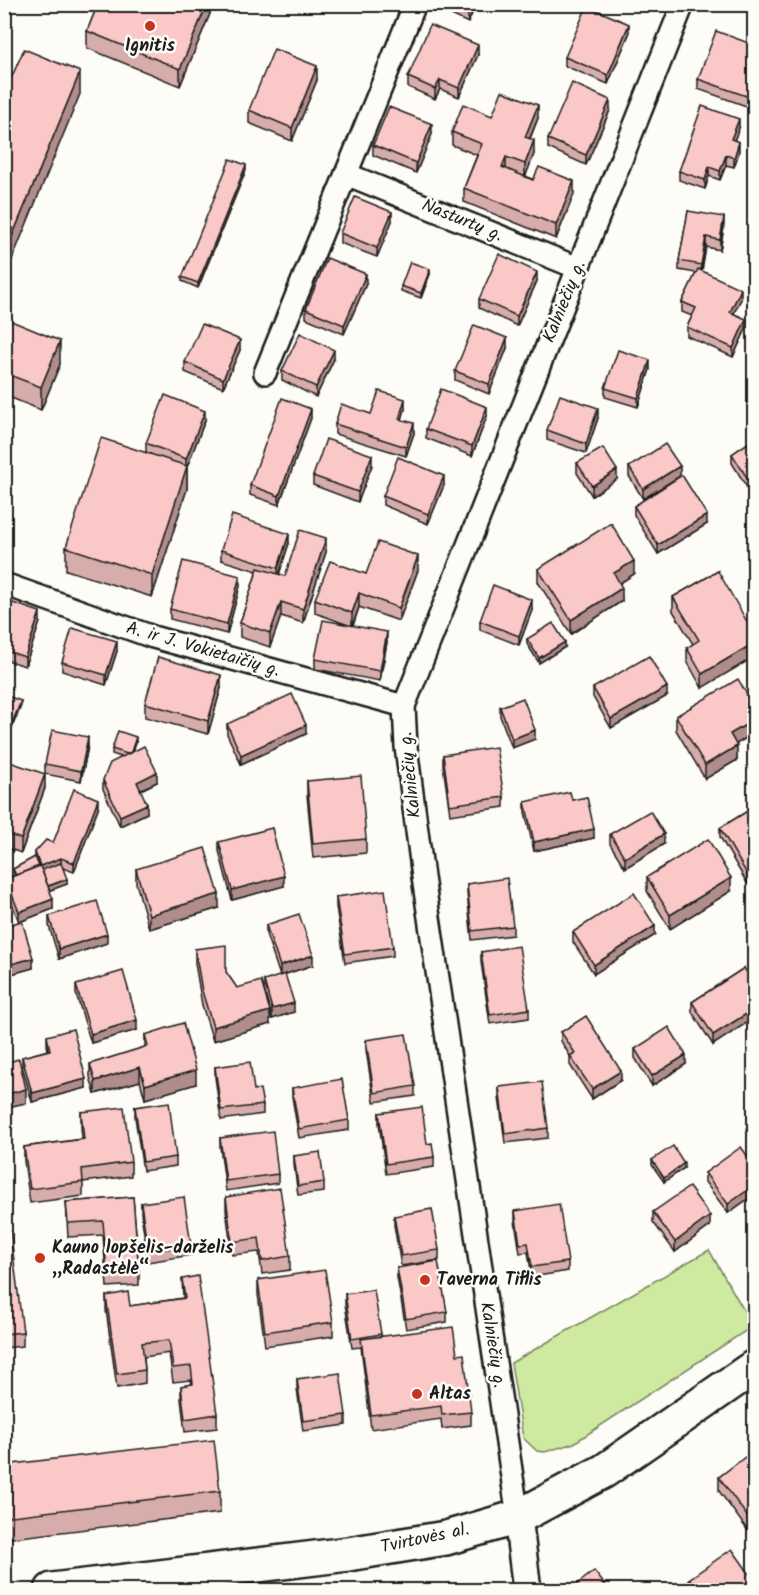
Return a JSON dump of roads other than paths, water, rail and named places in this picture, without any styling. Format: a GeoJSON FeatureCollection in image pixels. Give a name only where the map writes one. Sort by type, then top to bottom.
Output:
{"type":"FeatureCollection","features":[{"type":"Feature","properties":{"kind":"main road","name":"Tvirtovės al."},"geometry":{"type":"LineString","coordinates":[[52,1590],[348,1554],[446,1538],[518,1517],[604,1471],[754,1367]]}},
{"type":"Feature","properties":{"kind":"street"},"geometry":{"type":"LineString","coordinates":[[265,373],[415,4]]}},
{"type":"Feature","properties":{"kind":"street","name":"Kalniečių g."},"geometry":{"type":"LineString","coordinates":[[527,1590],[423,877],[406,747],[404,706],[682,4]]}},
{"type":"Feature","properties":{"kind":"street","name":"Nasturtų g."},"geometry":{"type":"LineString","coordinates":[[346,174],[578,268]]}},
{"type":"Feature","properties":{"kind":"street","name":"A. ir J. Vokietaičių g."},"geometry":{"type":"LineString","coordinates":[[4,584],[153,637],[404,706]]}},
{"type":"Feature","properties":{"kind":"place","name":"Ignitis"},"geometry":{"type":"Point","coordinates":[150,26]}},
{"type":"Feature","properties":{"kind":"place","name":"Kauno lopšelis-darželis „Radastėlė“"},"geometry":{"type":"Point","coordinates":[40,1258]}},
{"type":"Feature","properties":{"kind":"place","name":"Taverna Tiflis"},"geometry":{"type":"Point","coordinates":[425,1280]}},
{"type":"Feature","properties":{"kind":"place","name":"Altas"},"geometry":{"type":"Point","coordinates":[417,1394]}}]}
